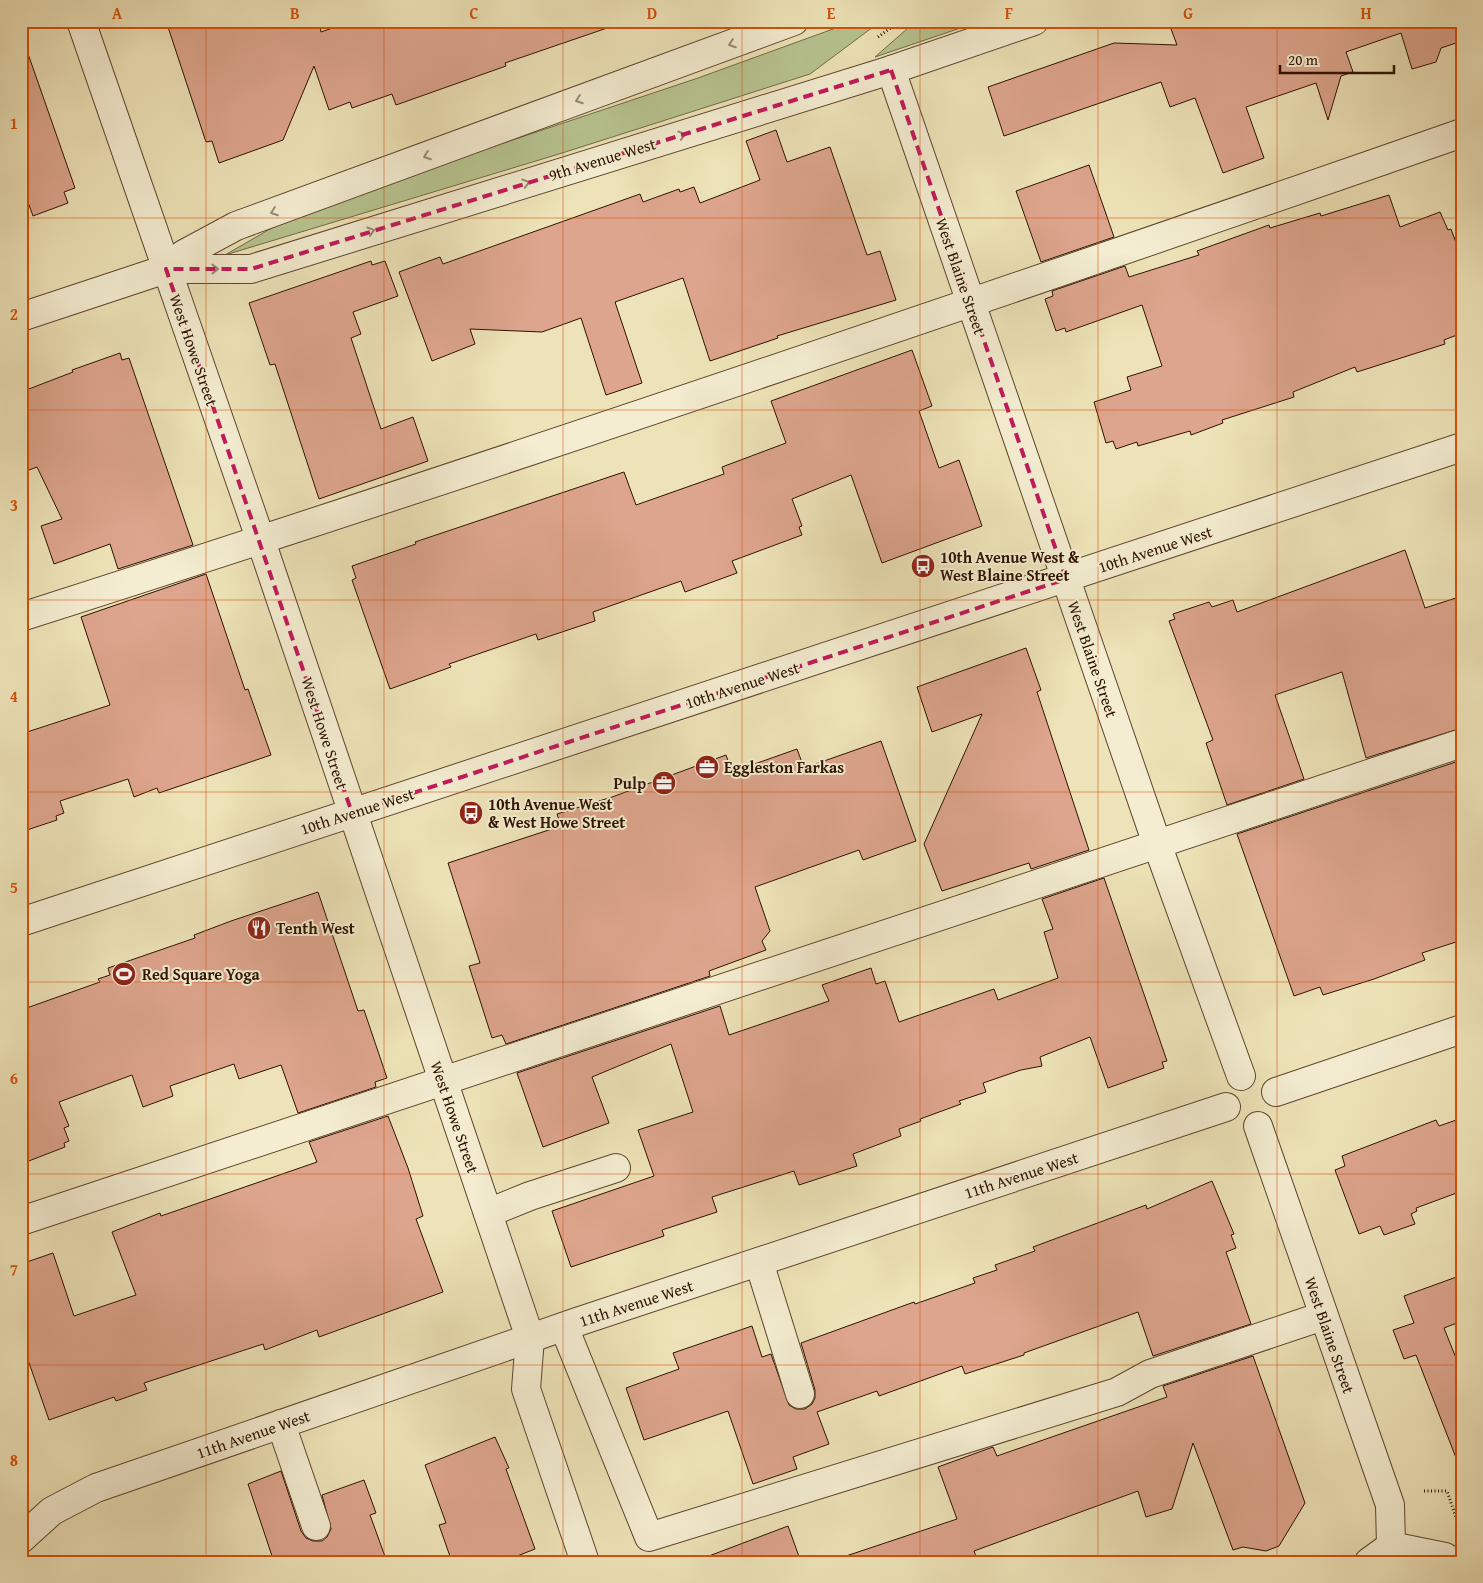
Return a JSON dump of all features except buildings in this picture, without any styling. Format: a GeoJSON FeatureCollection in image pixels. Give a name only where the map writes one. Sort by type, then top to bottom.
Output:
{"type":"FeatureCollection","features":[{"type":"Feature","properties":{"kind":"street","name":"West Howe Street"},"geometry":{"type":"LineString","coordinates":[[81,21],[261,540],[530,1338],[526,1389],[585,1562]]}},
{"type":"Feature","properties":{"kind":"street","name":"9th Avenue West"},"geometry":{"type":"LineString","coordinates":[[166,269],[184,254],[236,226],[794,21]]}},
{"type":"Feature","properties":{"kind":"street","name":"9th Avenue West"},"geometry":{"type":"LineString","coordinates":[[21,317],[166,269],[251,269],[890,70],[1034,21]]}},
{"type":"Feature","properties":{"kind":"street","name":"West Blaine Street"},"geometry":{"type":"LineString","coordinates":[[890,70],[1157,844],[1241,1076]]}},
{"type":"Feature","properties":{"kind":"street"},"geometry":{"type":"LineString","coordinates":[[21,617],[261,540],[971,304],[1462,133]]}},
{"type":"Feature","properties":{"kind":"street","name":"10th Avenue West"},"geometry":{"type":"LineString","coordinates":[[21,922],[1462,447]]}},
{"type":"Feature","properties":{"kind":"street"},"geometry":{"type":"LineString","coordinates":[[21,1222],[443,1080],[1462,744]]}},
{"type":"Feature","properties":{"kind":"street"},"geometry":{"type":"LineString","coordinates":[[1276,1092],[1462,1029]]}},
{"type":"Feature","properties":{"kind":"street"},"geometry":{"type":"LineString","coordinates":[[1254,1074],[1263,1076],[1270,1082],[1276,1092],[1278,1105],[1275,1113],[1270,1120],[1258,1126],[1246,1127],[1238,1124],[1231,1118],[1226,1107],[1226,1092],[1230,1084],[1241,1076],[1254,1074]]}},
{"type":"Feature","properties":{"kind":"street","name":"11th Avenue West"},"geometry":{"type":"LineString","coordinates":[[21,1538],[52,1511],[96,1488],[530,1338],[1226,1107]]}},
{"type":"Feature","properties":{"kind":"street","name":"West Blaine Street"},"geometry":{"type":"LineString","coordinates":[[1258,1126],[1390,1505],[1392,1546]]}},
{"type":"Feature","properties":{"kind":"street"},"geometry":{"type":"LineString","coordinates":[[488,1213],[530,1196],[616,1168]]}},
{"type":"Feature","properties":{"kind":"street"},"geometry":{"type":"LineString","coordinates":[[759,1262],[800,1394]]}},
{"type":"Feature","properties":{"kind":"street"},"geometry":{"type":"LineString","coordinates":[[564,1327],[649,1537],[1117,1392],[1150,1374],[1323,1316]]}},
{"type":"Feature","properties":{"kind":"street"},"geometry":{"type":"LineString","coordinates":[[281,1424],[316,1526]]}},
{"type":"Feature","properties":{"kind":"street"},"geometry":{"type":"LineString","coordinates":[[1369,1562],[1392,1546],[1445,1558],[1453,1562]]}},
{"type":"Feature","properties":{"kind":"path"},"geometry":{"type":"LineString","coordinates":[[1424,1490],[1447,1491],[1459,1528]]}},
{"type":"Feature","properties":{"kind":"highlighted area"},"geometry":{"type":"Polygon","coordinates":[[[891,70],[1066,579],[352,813],[166,269],[251,269],[891,70]]]}},
{"type":"Feature","properties":{"kind":"green space"},"geometry":{"type":"Polygon","coordinates":[[[855,21],[881,21],[810,74],[559,154],[225,255],[303,210],[698,78],[855,21]]]}},
{"type":"Feature","properties":{"kind":"green space"},"geometry":{"type":"Polygon","coordinates":[[[916,21],[981,21],[875,57],[916,21]]]}},
{"type":"Feature","properties":{"kind":"place","name":"10th Avenue West & West Blaine Street"},"geometry":{"type":"Point","coordinates":[923,566]}},
{"type":"Feature","properties":{"kind":"place","name":"Eggleston Farkas"},"geometry":{"type":"Point","coordinates":[707,767]}},
{"type":"Feature","properties":{"kind":"place","name":"Pulp"},"geometry":{"type":"Point","coordinates":[664,783]}},
{"type":"Feature","properties":{"kind":"place","name":"10th Avenue West & West Howe Street"},"geometry":{"type":"Point","coordinates":[471,813]}},
{"type":"Feature","properties":{"kind":"place","name":"Tenth West"},"geometry":{"type":"Point","coordinates":[259,928]}},
{"type":"Feature","properties":{"kind":"place","name":"Red Square Yoga"},"geometry":{"type":"Point","coordinates":[124,974]}}]}
